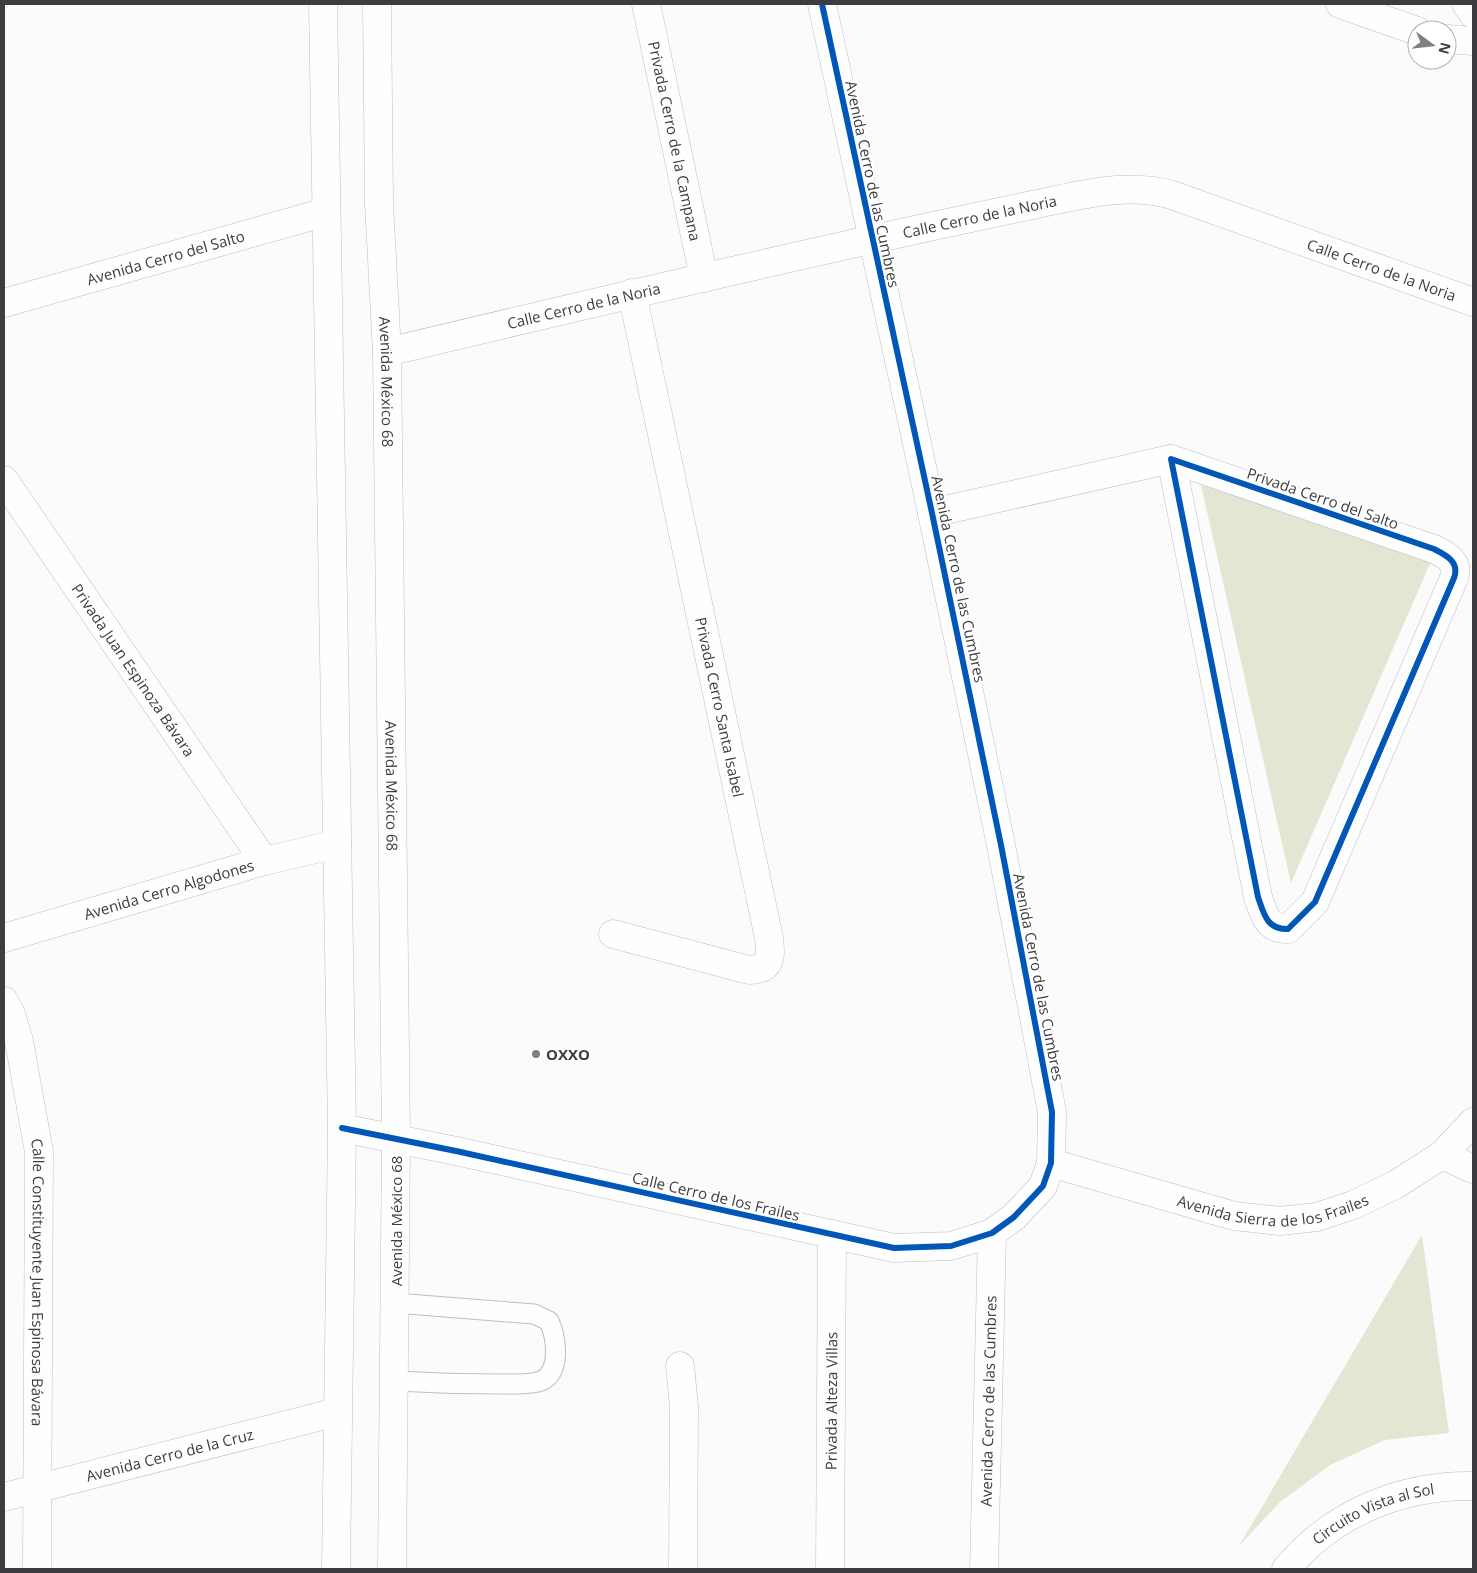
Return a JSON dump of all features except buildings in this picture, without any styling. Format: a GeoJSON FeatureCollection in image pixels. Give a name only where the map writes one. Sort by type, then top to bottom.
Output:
{"type":"FeatureCollection","features":[{"type":"Feature","properties":{"kind":"street"},"geometry":{"type":"LineString","coordinates":[[323,4],[342,1128],[336,1569]]}},
{"type":"Feature","properties":{"kind":"street","name":"Avenida México 68"},"geometry":{"type":"LineString","coordinates":[[377,4],[379,203],[387,352],[396,1138],[392,1569]]}},
{"type":"Feature","properties":{"kind":"street","name":"Privada Cerro de la Campana"},"geometry":{"type":"LineString","coordinates":[[646,4],[704,278]]}},
{"type":"Feature","properties":{"kind":"street","name":"Avenida Cerro de las Cumbres"},"geometry":{"type":"LineString","coordinates":[[822,4],[871,240],[932,513],[1001,844],[1050,1102],[1051,1163]]}},
{"type":"Feature","properties":{"kind":"street"},"geometry":{"type":"LineString","coordinates":[[1340,4],[1407,27]]}},
{"type":"Feature","properties":{"kind":"street"},"geometry":{"type":"LineString","coordinates":[[1466,4],[1473,14]]}},
{"type":"Feature","properties":{"kind":"street"},"geometry":{"type":"LineString","coordinates":[[1457,40],[1473,41]]}},
{"type":"Feature","properties":{"kind":"street","name":"Calle Cerro de la Noria"},"geometry":{"type":"LineString","coordinates":[[387,352],[632,293],[871,240],[1099,192],[1141,188],[1172,195],[1473,302]]}},
{"type":"Feature","properties":{"kind":"street","name":"Avenida Cerro del Salto"},"geometry":{"type":"LineString","coordinates":[[4,303],[326,212]]}},
{"type":"Feature","properties":{"kind":"street","name":"Privada Cerro Santa Isabel"},"geometry":{"type":"LineString","coordinates":[[613,934],[749,970],[758,970],[765,967],[770,959],[769,938],[632,293]]}},
{"type":"Feature","properties":{"kind":"street"},"geometry":{"type":"LineString","coordinates":[[932,513],[1171,459]]}},
{"type":"Feature","properties":{"kind":"street","name":"Privada Cerro del Salto"},"geometry":{"type":"LineString","coordinates":[[1171,459],[1434,549],[1450,559],[1455,565],[1454,578],[1315,902],[1288,929],[1273,927],[1268,922],[1258,897],[1171,459]]}},
{"type":"Feature","properties":{"kind":"street","name":"Privada Juan Espinoza Bávara"},"geometry":{"type":"LineString","coordinates":[[4,480],[264,861]]}},
{"type":"Feature","properties":{"kind":"street","name":"Avenida Cerro Algodones"},"geometry":{"type":"LineString","coordinates":[[4,938],[264,861],[337,844]]}},
{"type":"Feature","properties":{"kind":"street","name":"Calle Constituyente Juan Espinosa Bávara"},"geometry":{"type":"LineString","coordinates":[[4,1001],[11,1014],[19,1041],[39,1152],[37,1569]]}},
{"type":"Feature","properties":{"kind":"street","name":"Avenida Sierra de los Frailes"},"geometry":{"type":"LineString","coordinates":[[1051,1163],[1234,1216],[1280,1221],[1317,1217],[1353,1205],[1395,1185],[1442,1155],[1473,1122]]}},
{"type":"Feature","properties":{"kind":"street","name":"Calle Cerro de los Frailes"},"geometry":{"type":"LineString","coordinates":[[342,1128],[396,1138],[894,1248],[951,1246],[992,1233],[1014,1217],[1043,1186],[1051,1163]]}},
{"type":"Feature","properties":{"kind":"street"},"geometry":{"type":"LineString","coordinates":[[1442,1155],[1473,1169]]}},
{"type":"Feature","properties":{"kind":"street","name":"Avenida Cerro de las Cumbres"},"geometry":{"type":"LineString","coordinates":[[984,1569],[992,1233]]}},
{"type":"Feature","properties":{"kind":"street","name":"Privada Alteza Villas"},"geometry":{"type":"LineString","coordinates":[[830,1569],[832,1234]]}},
{"type":"Feature","properties":{"kind":"street"},"geometry":{"type":"LineString","coordinates":[[680,1366],[684,1407],[683,1569]]}},
{"type":"Feature","properties":{"kind":"street","name":"Avenida Cerro de la Cruz"},"geometry":{"type":"LineString","coordinates":[[4,1497],[337,1412]]}},
{"type":"Feature","properties":{"kind":"street","name":"Circuito Vista al Sol"},"geometry":{"type":"LineString","coordinates":[[1286,1569],[1302,1551],[1325,1532],[1349,1516],[1378,1502],[1400,1494],[1428,1488],[1473,1486]]}},
{"type":"Feature","properties":{"kind":"lane"},"geometry":{"type":"LineString","coordinates":[[394,1381],[490,1384],[541,1381],[549,1374],[554,1363],[556,1340],[549,1321],[534,1314],[395,1303]]}},
{"type":"Feature","properties":{"kind":"green space"},"geometry":{"type":"Polygon","coordinates":[[[1201,485],[1432,559],[1291,883],[1201,485]]]}},
{"type":"Feature","properties":{"kind":"green space"},"geometry":{"type":"Polygon","coordinates":[[[1422,1235],[1449,1433],[1385,1440],[1330,1465],[1280,1502],[1239,1546],[1422,1235]]]}},
{"type":"Feature","properties":{"kind":"cycle path"},"geometry":{"type":"LineString","coordinates":[[342,1128],[456,1151],[894,1248],[951,1246],[992,1233],[1014,1217],[1043,1186],[1051,1163],[1052,1112],[1001,845],[932,513],[822,4]]}},
{"type":"Feature","properties":{"kind":"cycle path"},"geometry":{"type":"LineString","coordinates":[[1171,459],[1434,549],[1451,560],[1455,568],[1454,578],[1315,902],[1288,929],[1275,927],[1267,920],[1258,897],[1171,459]]}},
{"type":"Feature","properties":{"kind":"place","name":"OXXO"},"geometry":{"type":"Point","coordinates":[536,1054]}}]}
